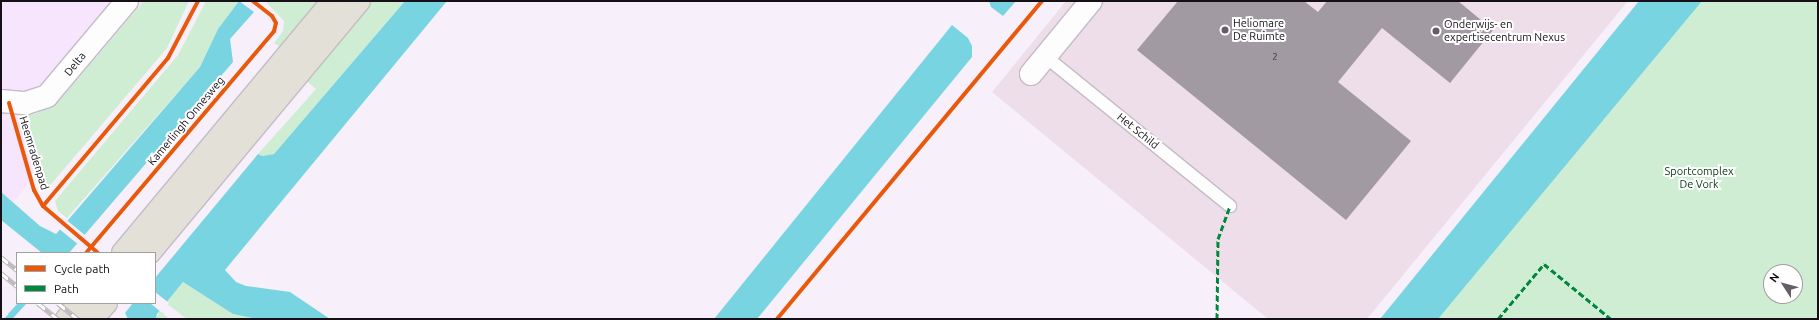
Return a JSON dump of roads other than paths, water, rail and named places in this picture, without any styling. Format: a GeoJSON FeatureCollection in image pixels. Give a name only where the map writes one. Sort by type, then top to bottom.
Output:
{"type":"FeatureCollection","features":[{"type":"Feature","properties":{"kind":"main road"},"geometry":{"type":"LineString","coordinates":[[124,252],[333,1]]}},
{"type":"Feature","properties":{"kind":"main road"},"geometry":{"type":"LineString","coordinates":[[150,252],[359,1]]}},
{"type":"Feature","properties":{"kind":"main road"},"geometry":{"type":"LineString","coordinates":[[67,319],[79,304]]}},
{"type":"Feature","properties":{"kind":"main road"},"geometry":{"type":"LineString","coordinates":[[92,319],[105,304]]}},
{"type":"Feature","properties":{"kind":"street","name":"Delta"},"geometry":{"type":"LineString","coordinates":[[5,102],[36,101],[47,96],[127,1]]}},
{"type":"Feature","properties":{"kind":"street"},"geometry":{"type":"LineString","coordinates":[[1031,74],[1091,1]]}},
{"type":"Feature","properties":{"kind":"lane","name":"Het Schild"},"geometry":{"type":"LineString","coordinates":[[1046,56],[1230,206]]}},
{"type":"Feature","properties":{"kind":"water"},"geometry":{"type":"Polygon","coordinates":[[[239,1],[254,12],[230,39],[233,62],[70,252],[41,252],[1,220],[1,192],[40,226],[56,234],[200,67],[218,29],[239,1]]]}},
{"type":"Feature","properties":{"kind":"water"},"geometry":{"type":"Polygon","coordinates":[[[405,1],[447,1],[225,270],[236,282],[246,286],[290,292],[330,319],[257,319],[233,314],[183,282],[157,314],[156,319],[128,319],[125,313],[132,304],[156,304],[156,277],[258,154],[262,156],[274,154],[405,1]]]}},
{"type":"Feature","properties":{"kind":"water"},"geometry":{"type":"Polygon","coordinates":[[[989,1],[1016,1],[1003,16],[991,7],[989,1]]]}},
{"type":"Feature","properties":{"kind":"water"},"geometry":{"type":"Polygon","coordinates":[[[1639,1],[1702,1],[1438,319],[1380,319],[1639,1]]]}},
{"type":"Feature","properties":{"kind":"water"},"geometry":{"type":"Polygon","coordinates":[[[952,25],[968,38],[972,46],[972,57],[757,319],[714,319],[952,25]]]}},
{"type":"Feature","properties":{"kind":"water"},"geometry":{"type":"Polygon","coordinates":[[[17,304],[25,304],[13,318],[8,314],[17,304]]]}},
{"type":"Feature","properties":{"kind":"waterway"},"geometry":{"type":"LineString","coordinates":[[8,319],[22,304]]}},
{"type":"Feature","properties":{"kind":"railway"},"geometry":{"type":"LineString","coordinates":[[1,257],[16,269]]}},
{"type":"Feature","properties":{"kind":"railway"},"geometry":{"type":"LineString","coordinates":[[1,273],[16,285]]}},
{"type":"Feature","properties":{"kind":"railway"},"geometry":{"type":"LineString","coordinates":[[39,304],[58,319]]}},
{"type":"Feature","properties":{"kind":"railway"},"geometry":{"type":"LineString","coordinates":[[59,304],[78,319]]}},
{"type":"Feature","properties":{"kind":"place","name":"Heliomare De Ruimte"},"geometry":{"type":"Point","coordinates":[1225,30]}},
{"type":"Feature","properties":{"kind":"place","name":"Onderwijs- en expertisecentrum Nexus"},"geometry":{"type":"Point","coordinates":[1436,31]}},
{"type":"Feature","properties":{"kind":"park label","name":"Sportcomplex De Vork"},"geometry":{"type":"Point","coordinates":[1699,178]}}]}
